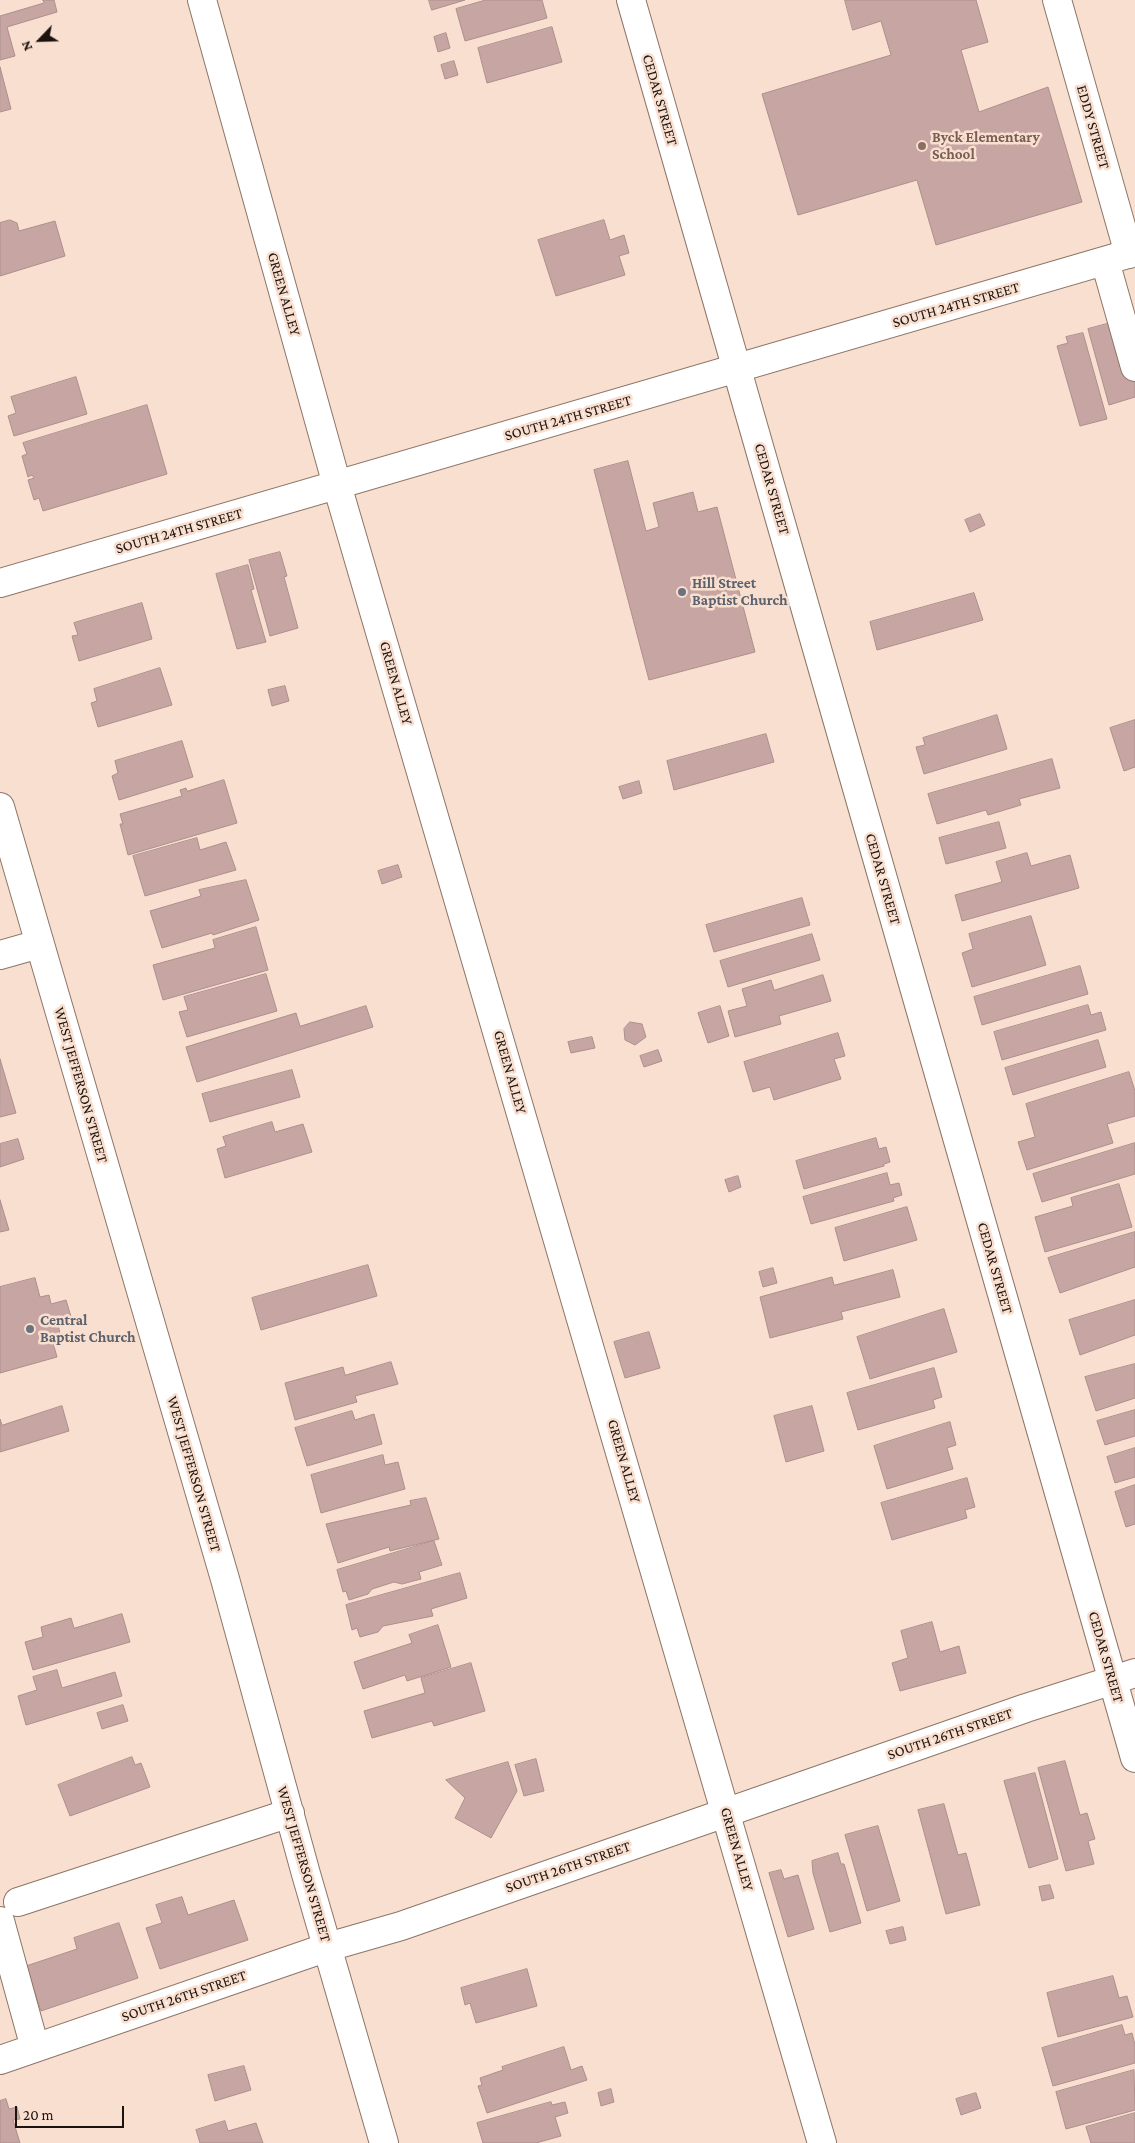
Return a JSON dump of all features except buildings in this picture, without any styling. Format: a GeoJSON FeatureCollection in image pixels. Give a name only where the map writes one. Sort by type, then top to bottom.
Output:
{"type":"FeatureCollection","features":[{"type":"Feature","properties":{"kind":"street","name":"GREEN ALLEY"},"geometry":{"type":"LineString","coordinates":[[202,0],[338,485],[727,1812],[822,2143]]}},
{"type":"Feature","properties":{"kind":"street","name":"CEDAR STREET"},"geometry":{"type":"LineString","coordinates":[[631,0],[737,369],[1124,1676],[1135,1758]]}},
{"type":"Feature","properties":{"kind":"street","name":"EDDY STREET"},"geometry":{"type":"LineString","coordinates":[[1057,0],[1123,256],[1135,367]]}},
{"type":"Feature","properties":{"kind":"street","name":"SOUTH 24TH STREET"},"geometry":{"type":"LineString","coordinates":[[0,583],[1123,256]]}},
{"type":"Feature","properties":{"kind":"street","name":"WEST JEFFERSON STREET"},"geometry":{"type":"LineString","coordinates":[[0,807],[225,1579],[384,2143]]}},
{"type":"Feature","properties":{"kind":"street"},"geometry":{"type":"LineString","coordinates":[[0,955],[40,944]]}},
{"type":"Feature","properties":{"kind":"street","name":"SOUTH 26TH STREET"},"geometry":{"type":"LineString","coordinates":[[0,2060],[328,1947],[400,1926],[1026,1708],[1124,1676]]}},
{"type":"Feature","properties":{"kind":"street"},"geometry":{"type":"LineString","coordinates":[[35,2048],[9,1911],[290,1813]]}},
{"type":"Feature","properties":{"kind":"place","name":"Byck Elementary School"},"geometry":{"type":"Point","coordinates":[922,146]}},
{"type":"Feature","properties":{"kind":"place","name":"Hill Street Baptist Church"},"geometry":{"type":"Point","coordinates":[682,592]}},
{"type":"Feature","properties":{"kind":"place","name":"Central Baptist Church"},"geometry":{"type":"Point","coordinates":[30,1329]}}]}
